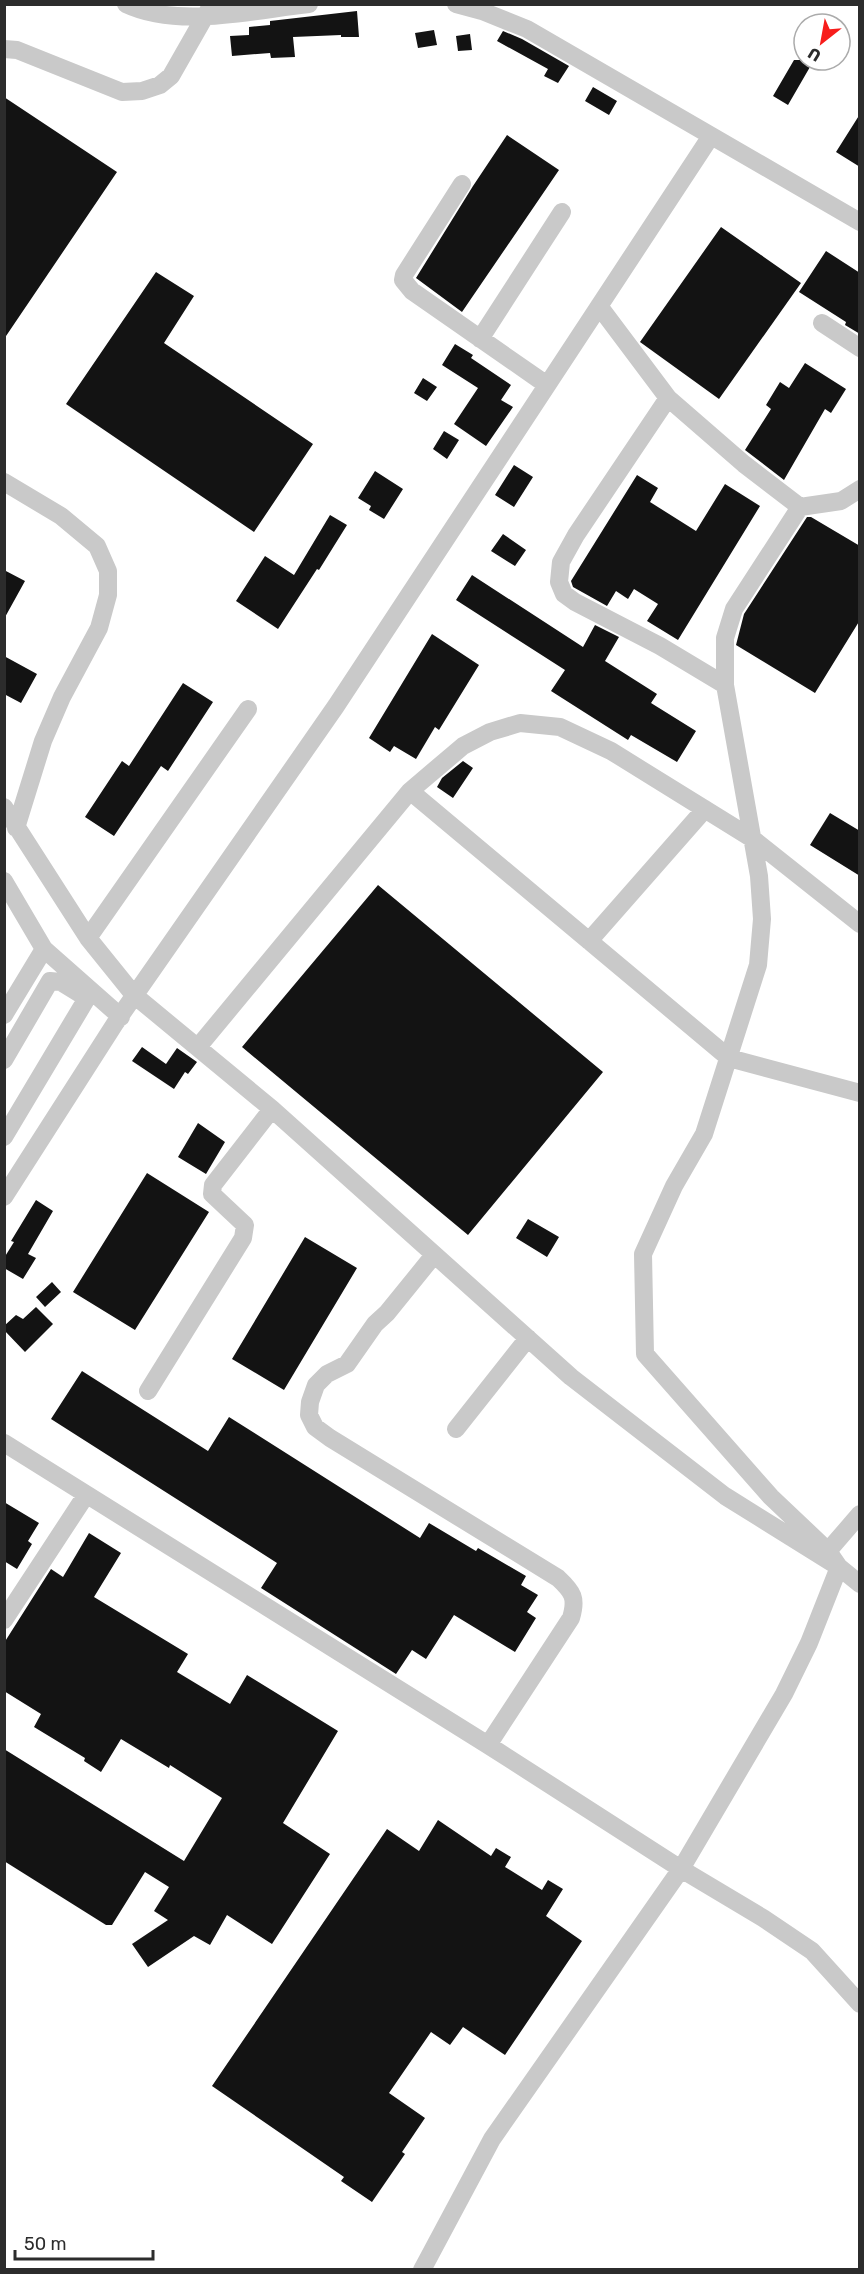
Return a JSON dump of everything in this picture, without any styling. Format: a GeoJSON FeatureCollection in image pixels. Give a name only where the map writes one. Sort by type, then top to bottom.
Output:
{"type":"FeatureCollection","features":[{"type":"Feature","properties":{"kind":"lane"},"geometry":{"type":"LineString","coordinates":[[126,4],[149,14],[309,4]]}},
{"type":"Feature","properties":{"kind":"lane"},"geometry":{"type":"LineString","coordinates":[[456,4],[482,11],[527,29],[860,222]]}},
{"type":"Feature","properties":{"kind":"lane"},"geometry":{"type":"LineString","coordinates":[[4,49],[17,50],[122,92],[142,91],[160,85],[171,76],[208,10]]}},
{"type":"Feature","properties":{"kind":"lane"},"geometry":{"type":"LineString","coordinates":[[4,1197],[134,994],[336,706],[711,136]]}},
{"type":"Feature","properties":{"kind":"lane"},"geometry":{"type":"LineString","coordinates":[[462,184],[403,280],[412,291],[547,385]]}},
{"type":"Feature","properties":{"kind":"lane"},"geometry":{"type":"LineString","coordinates":[[480,339],[562,212]]}},
{"type":"Feature","properties":{"kind":"lane"},"geometry":{"type":"LineString","coordinates":[[599,306],[668,398],[744,464],[800,507],[841,501],[860,489]]}},
{"type":"Feature","properties":{"kind":"lane"},"geometry":{"type":"LineString","coordinates":[[822,323],[860,348]]}},
{"type":"Feature","properties":{"kind":"lane"},"geometry":{"type":"LineString","coordinates":[[668,398],[576,535],[561,562],[559,582],[564,594],[575,602],[660,646],[725,685]]}},
{"type":"Feature","properties":{"kind":"lane"},"geometry":{"type":"LineString","coordinates":[[4,482],[61,516],[97,546],[108,571],[108,595],[99,628],[43,741],[16,828]]}},
{"type":"Feature","properties":{"kind":"lane"},"geometry":{"type":"LineString","coordinates":[[800,507],[734,609],[725,638],[725,685],[759,876],[762,919],[758,965],[704,1134],[674,1185],[643,1254],[645,1354],[771,1497],[828,1551],[839,1567]]}},
{"type":"Feature","properties":{"kind":"lane"},"geometry":{"type":"LineString","coordinates":[[88,938],[248,709]]}},
{"type":"Feature","properties":{"kind":"lane"},"geometry":{"type":"LineString","coordinates":[[198,1047],[410,791],[463,746],[490,732],[520,723],[560,727],[611,751],[753,839],[860,924]]}},
{"type":"Feature","properties":{"kind":"lane"},"geometry":{"type":"LineString","coordinates":[[410,791],[729,1058],[860,1093]]}},
{"type":"Feature","properties":{"kind":"lane"},"geometry":{"type":"LineString","coordinates":[[4,807],[88,938],[134,994],[272,1109],[571,1377],[725,1497],[839,1567],[860,1584]]}},
{"type":"Feature","properties":{"kind":"lane"},"geometry":{"type":"LineString","coordinates":[[589,941],[705,809]]}},
{"type":"Feature","properties":{"kind":"lane"},"geometry":{"type":"LineString","coordinates":[[4,881],[44,949],[118,1019]]}},
{"type":"Feature","properties":{"kind":"lane"},"geometry":{"type":"LineString","coordinates":[[4,1015],[44,949]]}},
{"type":"Feature","properties":{"kind":"lane"},"geometry":{"type":"LineString","coordinates":[[4,1060],[50,981],[61,982],[118,1019]]}},
{"type":"Feature","properties":{"kind":"lane"},"geometry":{"type":"LineString","coordinates":[[4,1137],[87,998]]}},
{"type":"Feature","properties":{"kind":"lane"},"geometry":{"type":"LineString","coordinates":[[148,1391],[243,1238],[245,1231],[242,1220],[213,1194],[213,1185],[272,1109]]}},
{"type":"Feature","properties":{"kind":"lane"},"geometry":{"type":"LineString","coordinates":[[434,1255],[387,1313],[375,1324],[347,1364],[327,1374],[316,1385],[310,1402],[309,1414],[315,1427],[330,1438],[558,1578],[571,1589],[575,1605],[571,1618],[488,1745]]}},
{"type":"Feature","properties":{"kind":"lane"},"geometry":{"type":"LineString","coordinates":[[456,1429],[528,1338]]}},
{"type":"Feature","properties":{"kind":"lane"},"geometry":{"type":"LineString","coordinates":[[4,1443],[488,1745],[681,1869],[763,1918],[812,1951],[860,2004]]}},
{"type":"Feature","properties":{"kind":"lane"},"geometry":{"type":"LineString","coordinates":[[4,1620],[86,1495]]}},
{"type":"Feature","properties":{"kind":"lane"},"geometry":{"type":"LineString","coordinates":[[828,1551],[860,1514]]}},
{"type":"Feature","properties":{"kind":"lane"},"geometry":{"type":"LineString","coordinates":[[410,2270],[424,2265],[492,2139],[681,1869],[784,1694],[809,1643],[839,1567]]}},
{"type":"Feature","properties":{"kind":"building"},"geometry":{"type":"Polygon","coordinates":[[[357,11],[359,37],[341,37],[341,35],[293,37],[295,57],[271,58],[270,53],[232,56],[230,36],[249,35],[249,27],[270,25],[270,21],[357,11]]]}},
{"type":"Feature","properties":{"kind":"building"},"geometry":{"type":"Polygon","coordinates":[[[434,30],[437,45],[418,48],[415,33],[434,30]]]}},
{"type":"Feature","properties":{"kind":"building"},"geometry":{"type":"Polygon","coordinates":[[[503,31],[522,39],[569,66],[558,83],[544,76],[548,69],[497,41],[503,31]]]}},
{"type":"Feature","properties":{"kind":"building"},"geometry":{"type":"Polygon","coordinates":[[[470,34],[472,50],[458,51],[456,36],[470,34]]]}},
{"type":"Feature","properties":{"kind":"building"},"geometry":{"type":"Polygon","coordinates":[[[792,63],[792,72],[807,72],[788,105],[773,96],[792,63]]]}},
{"type":"Feature","properties":{"kind":"building"},"geometry":{"type":"Polygon","coordinates":[[[593,87],[617,101],[609,115],[585,101],[593,87]]]}},
{"type":"Feature","properties":{"kind":"building"},"geometry":{"type":"Polygon","coordinates":[[[4,97],[117,172],[4,339],[4,97]]]}},
{"type":"Feature","properties":{"kind":"building"},"geometry":{"type":"Polygon","coordinates":[[[860,114],[860,167],[836,152],[860,114]]]}},
{"type":"Feature","properties":{"kind":"building"},"geometry":{"type":"Polygon","coordinates":[[[507,135],[559,170],[462,312],[416,278],[507,135]]]}},
{"type":"Feature","properties":{"kind":"building"},"geometry":{"type":"Polygon","coordinates":[[[721,227],[801,283],[719,399],[640,342],[721,227]]]}},
{"type":"Feature","properties":{"kind":"building"},"geometry":{"type":"Polygon","coordinates":[[[826,251],[860,273],[860,334],[845,325],[846,322],[799,292],[826,251]]]}},
{"type":"Feature","properties":{"kind":"building"},"geometry":{"type":"Polygon","coordinates":[[[156,272],[194,296],[164,343],[313,444],[254,532],[66,404],[156,272]]]}},
{"type":"Feature","properties":{"kind":"building"},"geometry":{"type":"Polygon","coordinates":[[[455,344],[473,355],[471,358],[511,385],[501,400],[513,407],[486,446],[454,424],[478,388],[442,365],[455,344]]]}},
{"type":"Feature","properties":{"kind":"building"},"geometry":{"type":"Polygon","coordinates":[[[805,363],[846,389],[831,413],[825,409],[784,480],[745,450],[771,409],[766,405],[780,382],[789,388],[805,363]]]}},
{"type":"Feature","properties":{"kind":"building"},"geometry":{"type":"Polygon","coordinates":[[[423,378],[437,387],[427,401],[414,393],[423,378]]]}},
{"type":"Feature","properties":{"kind":"building"},"geometry":{"type":"Polygon","coordinates":[[[444,431],[459,440],[447,459],[433,449],[444,431]]]}},
{"type":"Feature","properties":{"kind":"building"},"geometry":{"type":"Polygon","coordinates":[[[514,465],[533,477],[514,507],[495,495],[514,465]]]}},
{"type":"Feature","properties":{"kind":"building"},"geometry":{"type":"Polygon","coordinates":[[[375,471],[403,489],[384,519],[369,510],[371,506],[358,498],[375,471]]]}},
{"type":"Feature","properties":{"kind":"building"},"geometry":{"type":"Polygon","coordinates":[[[637,475],[658,488],[650,502],[696,531],[725,484],[760,506],[678,640],[647,621],[658,604],[634,589],[628,599],[616,591],[607,606],[573,587],[571,581],[637,475]]]}},
{"type":"Feature","properties":{"kind":"building"},"geometry":{"type":"Polygon","coordinates":[[[330,515],[347,525],[278,629],[236,601],[265,556],[294,575],[330,515]]]}},
{"type":"Feature","properties":{"kind":"building"},"geometry":{"type":"Polygon","coordinates":[[[807,517],[811,517],[860,546],[860,620],[815,693],[736,645],[744,614],[807,517]]]}},
{"type":"Feature","properties":{"kind":"building"},"geometry":{"type":"Polygon","coordinates":[[[503,534],[526,550],[515,566],[491,551],[503,534]]]}},
{"type":"Feature","properties":{"kind":"building"},"geometry":{"type":"Polygon","coordinates":[[[4,570],[25,581],[4,619],[4,570]]]}},
{"type":"Feature","properties":{"kind":"building"},"geometry":{"type":"Polygon","coordinates":[[[472,575],[583,647],[595,625],[619,637],[605,661],[657,694],[651,703],[696,731],[677,762],[631,735],[628,740],[551,691],[565,670],[456,600],[472,575]]]}},
{"type":"Feature","properties":{"kind":"building"},"geometry":{"type":"Polygon","coordinates":[[[432,634],[479,665],[439,730],[435,727],[416,759],[394,746],[390,752],[369,738],[432,634]]]}},
{"type":"Feature","properties":{"kind":"building"},"geometry":{"type":"Polygon","coordinates":[[[4,656],[37,674],[21,703],[4,694],[4,656]]]}},
{"type":"Feature","properties":{"kind":"building"},"geometry":{"type":"Polygon","coordinates":[[[183,683],[213,702],[168,771],[161,766],[114,836],[85,817],[122,761],[129,766],[183,683]]]}},
{"type":"Feature","properties":{"kind":"building"},"geometry":{"type":"Polygon","coordinates":[[[463,761],[473,768],[453,798],[437,787],[442,778],[463,761]]]}},
{"type":"Feature","properties":{"kind":"building"},"geometry":{"type":"Polygon","coordinates":[[[830,813],[860,831],[860,876],[810,845],[830,813]]]}},
{"type":"Feature","properties":{"kind":"building"},"geometry":{"type":"Polygon","coordinates":[[[378,885],[603,1072],[468,1235],[242,1047],[378,885]]]}},
{"type":"Feature","properties":{"kind":"building"},"geometry":{"type":"Polygon","coordinates":[[[142,1047],[166,1064],[177,1048],[197,1062],[188,1074],[185,1072],[174,1089],[132,1061],[142,1047]]]}},
{"type":"Feature","properties":{"kind":"building"},"geometry":{"type":"Polygon","coordinates":[[[198,1123],[225,1142],[206,1174],[178,1157],[198,1123]]]}},
{"type":"Feature","properties":{"kind":"building"},"geometry":{"type":"Polygon","coordinates":[[[147,1173],[209,1212],[135,1330],[73,1292],[147,1173]]]}},
{"type":"Feature","properties":{"kind":"building"},"geometry":{"type":"Polygon","coordinates":[[[36,1200],[53,1211],[28,1254],[36,1258],[23,1279],[4,1268],[4,1258],[14,1242],[11,1241],[36,1200]]]}},
{"type":"Feature","properties":{"kind":"building"},"geometry":{"type":"Polygon","coordinates":[[[528,1219],[559,1237],[547,1257],[516,1238],[528,1219]]]}},
{"type":"Feature","properties":{"kind":"building"},"geometry":{"type":"Polygon","coordinates":[[[305,1237],[357,1268],[284,1390],[232,1359],[305,1237]]]}},
{"type":"Feature","properties":{"kind":"building"},"geometry":{"type":"Polygon","coordinates":[[[52,1282],[61,1292],[45,1307],[36,1297],[52,1282]]]}},
{"type":"Feature","properties":{"kind":"building"},"geometry":{"type":"Polygon","coordinates":[[[36,1307],[53,1324],[25,1352],[4,1330],[4,1326],[16,1315],[23,1319],[36,1307]]]}},
{"type":"Feature","properties":{"kind":"building"},"geometry":{"type":"Polygon","coordinates":[[[82,1371],[208,1451],[229,1417],[420,1538],[429,1523],[476,1551],[478,1548],[526,1576],[521,1585],[538,1595],[527,1612],[536,1618],[515,1652],[454,1615],[426,1659],[412,1650],[396,1674],[261,1588],[277,1563],[51,1419],[82,1371]]]}},
{"type":"Feature","properties":{"kind":"building"},"geometry":{"type":"Polygon","coordinates":[[[4,1502],[39,1523],[28,1541],[32,1544],[17,1569],[4,1561],[4,1502]]]}},
{"type":"Feature","properties":{"kind":"building"},"geometry":{"type":"Polygon","coordinates":[[[89,1533],[121,1553],[94,1597],[188,1654],[177,1672],[230,1704],[247,1675],[338,1731],[283,1823],[330,1854],[272,1944],[227,1915],[210,1945],[194,1936],[148,1967],[132,1944],[168,1920],[154,1911],[169,1887],[145,1872],[112,1925],[106,1925],[4,1861],[4,1749],[184,1861],[222,1798],[170,1765],[169,1768],[121,1739],[101,1772],[84,1761],[85,1758],[34,1727],[41,1714],[4,1691],[4,1643],[51,1569],[63,1577],[89,1533]]]}},
{"type":"Feature","properties":{"kind":"building"},"geometry":{"type":"Polygon","coordinates":[[[438,1820],[491,1856],[496,1848],[511,1857],[505,1867],[542,1890],[548,1880],[563,1889],[546,1916],[582,1941],[505,2055],[463,2027],[450,2045],[431,2032],[389,2093],[425,2118],[402,2152],[405,2154],[372,2202],[341,2181],[344,2177],[212,2086],[387,1829],[419,1851],[438,1820]]]}}]}
